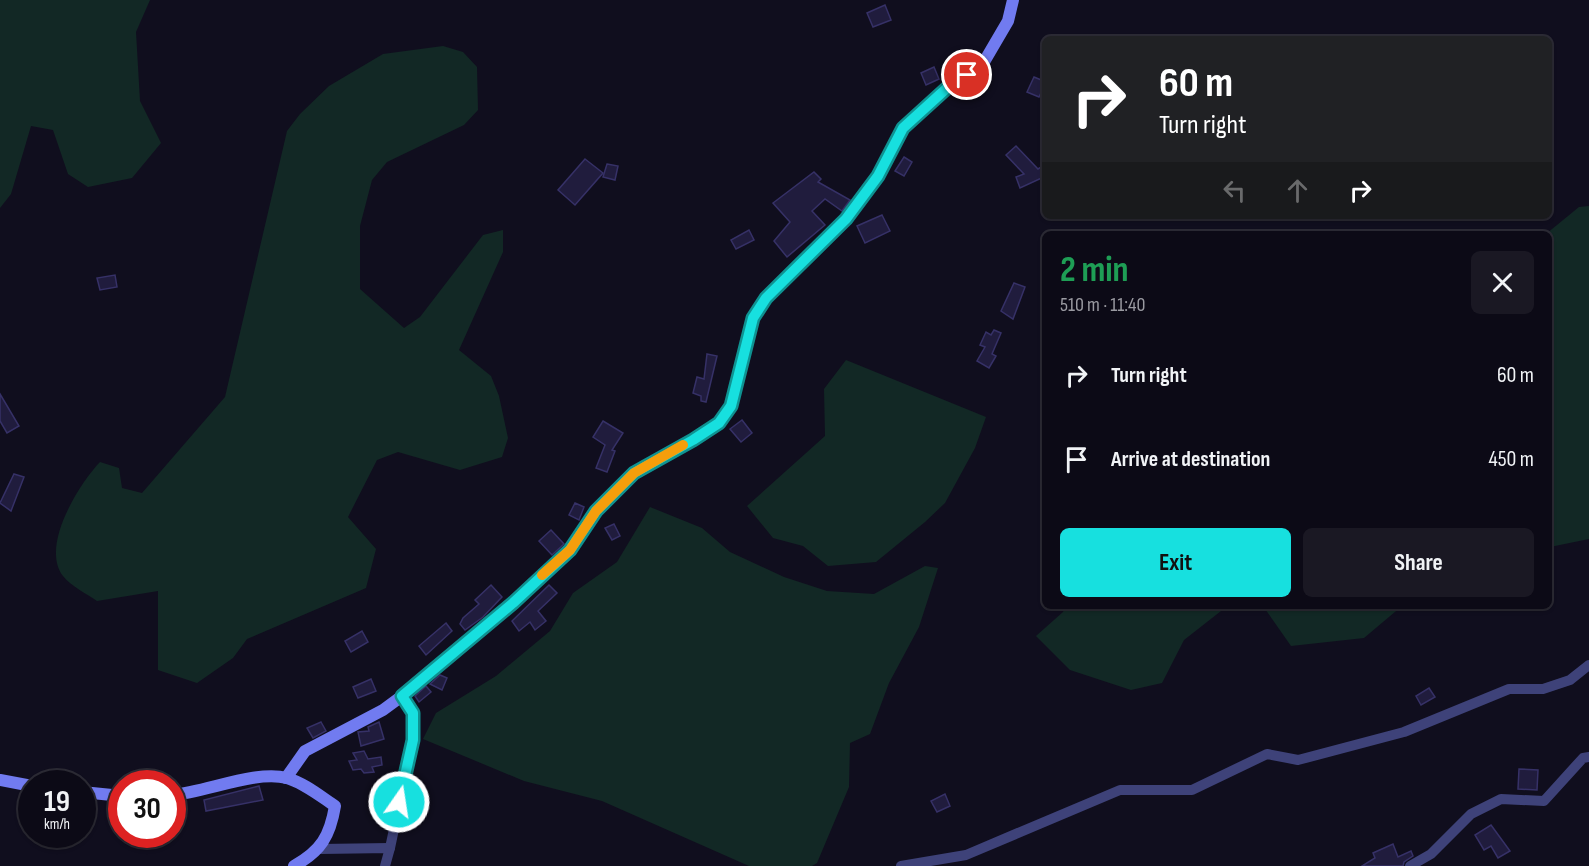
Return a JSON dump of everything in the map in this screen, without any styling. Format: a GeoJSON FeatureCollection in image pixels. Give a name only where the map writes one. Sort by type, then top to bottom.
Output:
{"type":"FeatureCollection","features":[{"type":"Feature","properties":{"kind":"main road"},"geometry":{"type":"LineString","coordinates":[[286,778],[305,751],[382,710],[402,696],[513,603],[570,550],[596,511],[634,473],[719,423],[731,406],[753,318],[766,298],[846,219],[878,176],[903,128],[947,88],[984,62],[1008,21],[1013,0]]}},
{"type":"Feature","properties":{"kind":"main road"},"geometry":{"type":"LineString","coordinates":[[186,793],[213,789],[261,775],[286,778],[306,786],[335,806],[328,837],[320,849],[294,866]]}},
{"type":"Feature","properties":{"kind":"main road"},"geometry":{"type":"LineString","coordinates":[[0,780],[18,783]]}},
{"type":"Feature","properties":{"kind":"street"},"geometry":{"type":"LineString","coordinates":[[901,866],[966,855],[1120,790],[1192,790],[1267,754],[1299,760],[1404,732],[1509,689],[1544,689],[1561,683],[1589,665]]}},
{"type":"Feature","properties":{"kind":"street"},"geometry":{"type":"LineString","coordinates":[[385,866],[413,740],[413,713],[402,696]]}},
{"type":"Feature","properties":{"kind":"street"},"geometry":{"type":"LineString","coordinates":[[1410,866],[1431,855],[1471,814],[1501,799],[1544,801],[1583,758],[1589,757]]}},
{"type":"Feature","properties":{"kind":"street"},"geometry":{"type":"LineString","coordinates":[[320,849],[390,848]]}},
{"type":"Feature","properties":{"kind":"green space"},"geometry":{"type":"Polygon","coordinates":[[[0,0],[150,0],[136,32],[140,101],[161,143],[132,178],[88,187],[68,174],[53,130],[31,126],[11,194],[0,208],[0,0]]]}},
{"type":"Feature","properties":{"kind":"green space"},"geometry":{"type":"Polygon","coordinates":[[[443,46],[463,52],[477,67],[478,110],[464,125],[387,162],[372,180],[360,226],[360,289],[404,328],[420,317],[483,235],[503,230],[503,252],[459,350],[491,376],[499,396],[508,438],[502,457],[460,470],[398,452],[377,460],[348,517],[376,549],[366,588],[247,639],[233,658],[197,683],[158,670],[158,591],[97,601],[70,583],[63,576],[57,563],[56,549],[65,516],[82,485],[100,462],[119,468],[122,488],[142,493],[225,397],[287,131],[300,114],[329,86],[383,54],[443,46]]]}},
{"type":"Feature","properties":{"kind":"green space"},"geometry":{"type":"Polygon","coordinates":[[[1589,206],[1589,539],[1552,547],[1552,231],[1550,231],[1579,207],[1589,206]]]}},
{"type":"Feature","properties":{"kind":"green space"},"geometry":{"type":"Polygon","coordinates":[[[846,360],[986,417],[975,448],[945,503],[925,522],[876,562],[828,566],[803,546],[773,538],[747,506],[825,436],[824,389],[846,360]]]}},
{"type":"Feature","properties":{"kind":"green space"},"geometry":{"type":"Polygon","coordinates":[[[650,507],[702,528],[730,552],[784,577],[827,591],[874,594],[925,566],[938,568],[919,627],[889,683],[870,734],[850,743],[849,787],[817,863],[812,866],[749,866],[602,801],[524,781],[423,739],[436,713],[496,676],[550,631],[573,593],[617,562],[650,507]]]}},
{"type":"Feature","properties":{"kind":"green space"},"geometry":{"type":"Polygon","coordinates":[[[1064,609],[1232,609],[1221,611],[1184,640],[1162,683],[1131,690],[1070,670],[1036,636],[1064,609]]]}},
{"type":"Feature","properties":{"kind":"green space"},"geometry":{"type":"Polygon","coordinates":[[[1265,609],[1398,609],[1364,638],[1291,646],[1265,609]]]}},
{"type":"Feature","properties":{"kind":"building"},"geometry":{"type":"Polygon","coordinates":[[[885,5],[891,20],[873,27],[867,13],[885,5]]]}},
{"type":"Feature","properties":{"kind":"building"},"geometry":{"type":"Polygon","coordinates":[[[934,67],[939,79],[926,85],[921,73],[934,67]]]}},
{"type":"Feature","properties":{"kind":"building"},"geometry":{"type":"Polygon","coordinates":[[[1034,77],[1042,80],[1042,91],[1039,97],[1027,92],[1034,77]]]}},
{"type":"Feature","properties":{"kind":"building"},"geometry":{"type":"Polygon","coordinates":[[[1016,146],[1038,169],[1042,166],[1042,178],[1020,188],[1016,177],[1024,174],[1006,155],[1016,146]]]}},
{"type":"Feature","properties":{"kind":"building"},"geometry":{"type":"Polygon","coordinates":[[[904,157],[912,162],[904,176],[895,171],[904,157]]]}},
{"type":"Feature","properties":{"kind":"building"},"geometry":{"type":"Polygon","coordinates":[[[585,159],[603,173],[575,205],[558,190],[585,159]]]}},
{"type":"Feature","properties":{"kind":"building"},"geometry":{"type":"Polygon","coordinates":[[[607,164],[618,166],[615,180],[603,177],[607,164]]]}},
{"type":"Feature","properties":{"kind":"building"},"geometry":{"type":"Polygon","coordinates":[[[814,172],[821,179],[818,182],[850,200],[842,211],[825,199],[812,211],[825,225],[787,257],[774,241],[790,222],[773,203],[814,172]]]}},
{"type":"Feature","properties":{"kind":"building"},"geometry":{"type":"Polygon","coordinates":[[[882,215],[890,231],[865,243],[857,226],[882,215]]]}},
{"type":"Feature","properties":{"kind":"building"},"geometry":{"type":"Polygon","coordinates":[[[749,230],[754,240],[736,249],[731,240],[749,230]]]}},
{"type":"Feature","properties":{"kind":"building"},"geometry":{"type":"Polygon","coordinates":[[[115,275],[117,287],[100,290],[97,278],[115,275]]]}},
{"type":"Feature","properties":{"kind":"building"},"geometry":{"type":"Polygon","coordinates":[[[1014,283],[1025,287],[1013,319],[1001,311],[1014,283]]]}},
{"type":"Feature","properties":{"kind":"building"},"geometry":{"type":"Polygon","coordinates":[[[994,330],[1001,333],[992,354],[996,356],[989,368],[977,361],[985,347],[980,345],[986,332],[991,335],[994,330]]]}},
{"type":"Feature","properties":{"kind":"building"},"geometry":{"type":"Polygon","coordinates":[[[707,354],[717,356],[706,402],[701,401],[701,396],[693,393],[697,377],[704,379],[707,354]]]}},
{"type":"Feature","properties":{"kind":"building"},"geometry":{"type":"Polygon","coordinates":[[[0,394],[19,426],[7,433],[0,421],[0,394]]]}},
{"type":"Feature","properties":{"kind":"building"},"geometry":{"type":"Polygon","coordinates":[[[742,420],[752,433],[741,442],[730,429],[742,420]]]}},
{"type":"Feature","properties":{"kind":"building"},"geometry":{"type":"Polygon","coordinates":[[[603,421],[623,433],[612,450],[615,451],[607,472],[596,468],[605,445],[593,437],[603,421]]]}},
{"type":"Feature","properties":{"kind":"building"},"geometry":{"type":"Polygon","coordinates":[[[14,474],[24,477],[11,511],[0,503],[14,474]]]}},
{"type":"Feature","properties":{"kind":"building"},"geometry":{"type":"Polygon","coordinates":[[[575,503],[584,507],[579,520],[569,515],[575,503]]]}},
{"type":"Feature","properties":{"kind":"building"},"geometry":{"type":"Polygon","coordinates":[[[614,524],[620,536],[612,540],[605,528],[614,524]]]}},
{"type":"Feature","properties":{"kind":"building"},"geometry":{"type":"Polygon","coordinates":[[[551,530],[564,544],[552,555],[539,541],[551,530]]]}},
{"type":"Feature","properties":{"kind":"building"},"geometry":{"type":"Polygon","coordinates":[[[491,585],[502,597],[483,617],[465,630],[460,624],[463,618],[479,604],[475,600],[491,585]]]}},
{"type":"Feature","properties":{"kind":"building"},"geometry":{"type":"Polygon","coordinates":[[[549,585],[557,593],[538,611],[546,621],[535,630],[530,622],[519,631],[512,621],[549,585]]]}},
{"type":"Feature","properties":{"kind":"building"},"geometry":{"type":"Polygon","coordinates":[[[446,623],[452,631],[426,655],[419,646],[446,623]]]}},
{"type":"Feature","properties":{"kind":"building"},"geometry":{"type":"Polygon","coordinates":[[[362,631],[368,642],[351,652],[345,641],[362,631]]]}},
{"type":"Feature","properties":{"kind":"building"},"geometry":{"type":"Polygon","coordinates":[[[440,675],[447,678],[442,690],[430,684],[440,675]]]}},
{"type":"Feature","properties":{"kind":"building"},"geometry":{"type":"Polygon","coordinates":[[[371,679],[376,691],[358,698],[353,687],[371,679]]]}},
{"type":"Feature","properties":{"kind":"building"},"geometry":{"type":"Polygon","coordinates":[[[426,686],[431,692],[419,702],[415,696],[426,686]]]}},
{"type":"Feature","properties":{"kind":"building"},"geometry":{"type":"Polygon","coordinates":[[[1429,688],[1435,697],[1421,705],[1416,696],[1429,688]]]}},
{"type":"Feature","properties":{"kind":"building"},"geometry":{"type":"Polygon","coordinates":[[[321,722],[326,731],[313,738],[307,728],[321,722]]]}},
{"type":"Feature","properties":{"kind":"building"},"geometry":{"type":"Polygon","coordinates":[[[379,722],[384,739],[361,746],[358,732],[369,731],[368,727],[379,722]]]}},
{"type":"Feature","properties":{"kind":"building"},"geometry":{"type":"Polygon","coordinates":[[[364,751],[368,759],[381,757],[382,765],[372,767],[374,772],[364,773],[361,769],[353,770],[349,761],[357,760],[353,753],[364,751]]]}},
{"type":"Feature","properties":{"kind":"building"},"geometry":{"type":"Polygon","coordinates":[[[1519,769],[1538,770],[1537,790],[1518,789],[1519,769]]]}},
{"type":"Feature","properties":{"kind":"building"},"geometry":{"type":"Polygon","coordinates":[[[259,786],[263,800],[206,811],[204,800],[259,786]]]}},
{"type":"Feature","properties":{"kind":"building"},"geometry":{"type":"Polygon","coordinates":[[[945,794],[950,806],[937,812],[931,801],[945,794]]]}},
{"type":"Feature","properties":{"kind":"building"},"geometry":{"type":"Polygon","coordinates":[[[1491,825],[1510,851],[1498,858],[1491,846],[1484,850],[1475,835],[1491,825]]]}},
{"type":"Feature","properties":{"kind":"building"},"geometry":{"type":"Polygon","coordinates":[[[1393,844],[1398,857],[1411,851],[1413,856],[1404,862],[1403,866],[1362,866],[1375,858],[1373,853],[1393,844]]]}},
{"type":"Feature","properties":{"kind":"slow traffic"},"geometry":{"type":"LineString","coordinates":[[542,575],[570,550],[596,511],[634,473],[683,445]]}},
{"type":"Feature","properties":{"kind":"route"},"geometry":{"type":"LineString","coordinates":[[399,802],[413,740],[413,713],[402,696],[513,603],[570,550],[596,511],[634,473],[719,423],[731,406],[753,318],[766,298],[846,219],[878,176],[903,128],[947,88],[967,75]]}}]}
